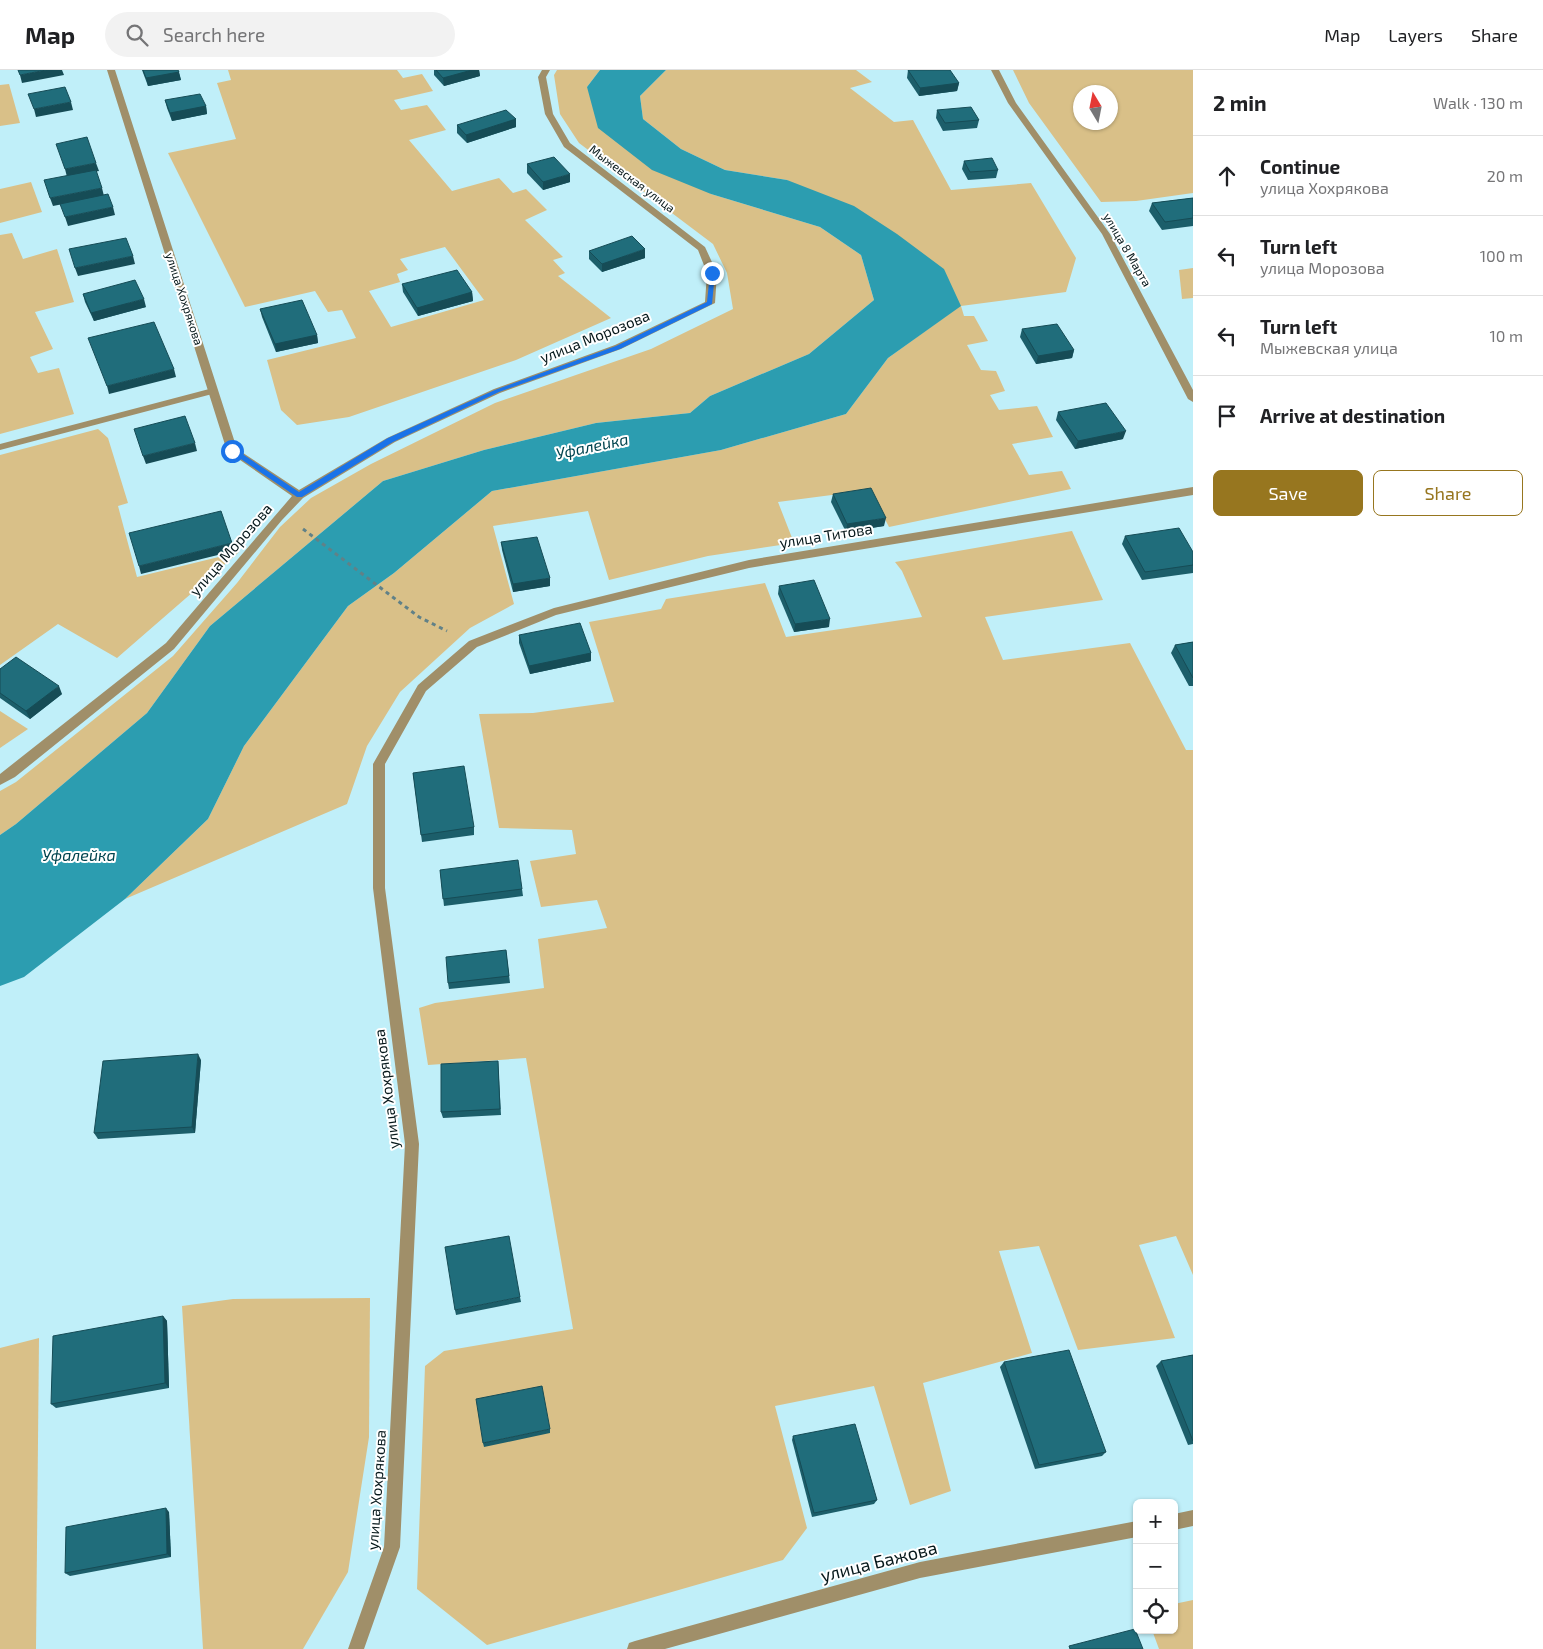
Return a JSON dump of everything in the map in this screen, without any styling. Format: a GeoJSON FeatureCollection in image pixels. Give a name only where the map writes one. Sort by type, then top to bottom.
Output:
{"type":"FeatureCollection","features":[{"type":"Feature","properties":{"kind":"street","name":"улица Хохрякова"},"geometry":{"type":"LineString","coordinates":[[111,70],[232,451],[299,495]]}},
{"type":"Feature","properties":{"kind":"street","name":"Мыжевская улица"},"geometry":{"type":"LineString","coordinates":[[546,70],[542,76],[549,114],[567,145],[702,249],[712,273],[710,303]]}},
{"type":"Feature","properties":{"kind":"street","name":"улица 8 Марта"},"geometry":{"type":"LineString","coordinates":[[995,70],[1012,103],[1106,234],[1193,399]]}},
{"type":"Feature","properties":{"kind":"street","name":"улица Морозова"},"geometry":{"type":"LineString","coordinates":[[0,780],[11,774],[170,646],[278,517],[299,495],[391,440],[497,391],[618,347],[710,303]]}},
{"type":"Feature","properties":{"kind":"street"},"geometry":{"type":"LineString","coordinates":[[0,446],[213,392]]}},
{"type":"Feature","properties":{"kind":"street","name":"улица Титова"},"geometry":{"type":"LineString","coordinates":[[472,644],[554,612],[749,564],[1193,491]]}},
{"type":"Feature","properties":{"kind":"street","name":"улица Хохрякова"},"geometry":{"type":"LineString","coordinates":[[356,1649],[392,1547],[412,1144],[379,888],[379,764],[422,688],[472,644]]}},
{"type":"Feature","properties":{"kind":"street"},"geometry":{"type":"LineString","coordinates":[[1178,1521],[1193,1518]]}},
{"type":"Feature","properties":{"kind":"street","name":"улица Бажова"},"geometry":{"type":"LineString","coordinates":[[635,1649],[920,1570],[1133,1530]]}},
{"type":"Feature","properties":{"kind":"path"},"geometry":{"type":"LineString","coordinates":[[300,526],[419,617]]}},
{"type":"Feature","properties":{"kind":"shaded area"},"geometry":{"type":"Polygon","coordinates":[[[228,70],[397,70],[403,78],[422,74],[433,91],[394,100],[401,110],[427,105],[446,130],[409,140],[452,191],[499,178],[513,193],[526,189],[547,210],[525,220],[563,257],[553,260],[565,273],[558,276],[611,318],[516,360],[349,417],[297,425],[281,410],[267,360],[356,338],[342,310],[328,312],[315,291],[245,307],[168,153],[236,139],[217,83],[231,80],[228,70]],[[445,247],[400,259],[408,270],[397,274],[400,282],[369,291],[391,327],[484,300],[445,247]]]}},
{"type":"Feature","properties":{"kind":"shaded area"},"geometry":{"type":"Polygon","coordinates":[[[557,70],[600,70],[587,87],[711,194],[820,227],[861,255],[874,300],[809,354],[710,396],[690,413],[596,423],[484,450],[383,481],[210,626],[147,713],[16,824],[0,835],[0,791],[16,782],[173,656],[237,583],[280,527],[311,498],[371,464],[495,403],[651,349],[733,309],[727,273],[713,244],[579,143],[560,114],[554,75],[557,70]]]}},
{"type":"Feature","properties":{"kind":"shaded area"},"geometry":{"type":"Polygon","coordinates":[[[666,70],[856,70],[872,82],[850,88],[894,122],[913,120],[951,190],[1031,183],[1076,258],[1066,292],[961,306],[964,316],[974,316],[988,341],[967,345],[981,370],[996,371],[1005,391],[990,395],[999,410],[1037,406],[1053,437],[1012,444],[1029,475],[1062,471],[1071,489],[889,527],[870,490],[778,502],[794,543],[708,556],[609,580],[588,511],[493,526],[514,604],[470,628],[400,692],[367,746],[347,804],[125,899],[208,819],[244,746],[348,606],[394,573],[492,491],[721,450],[846,414],[888,358],[960,306],[787,180],[725,170],[681,149],[643,119],[640,96],[666,70]]]}},
{"type":"Feature","properties":{"kind":"shaded area"},"geometry":{"type":"Polygon","coordinates":[[[1013,70],[1193,70],[1193,193],[1136,201],[1101,202],[1029,103],[1013,70]]]}},
{"type":"Feature","properties":{"kind":"shaded area"},"geometry":{"type":"Polygon","coordinates":[[[9,84],[20,123],[0,126],[0,85],[9,84]]]}},
{"type":"Feature","properties":{"kind":"shaded area"},"geometry":{"type":"Polygon","coordinates":[[[31,182],[42,212],[0,223],[0,189],[31,182]]]}},
{"type":"Feature","properties":{"kind":"shaded area"},"geometry":{"type":"Polygon","coordinates":[[[12,233],[23,259],[57,249],[74,302],[35,312],[53,349],[30,357],[38,373],[59,368],[74,414],[0,434],[0,235],[12,233]]]}},
{"type":"Feature","properties":{"kind":"shaded area"},"geometry":{"type":"Polygon","coordinates":[[[1193,268],[1193,298],[1182,299],[1179,270],[1193,268]]]}},
{"type":"Feature","properties":{"kind":"shaded area"},"geometry":{"type":"Polygon","coordinates":[[[98,429],[108,438],[128,503],[118,506],[137,577],[239,552],[117,658],[58,624],[0,665],[0,455],[98,429]]]}},
{"type":"Feature","properties":{"kind":"shaded area"},"geometry":{"type":"Polygon","coordinates":[[[1072,531],[1103,600],[985,617],[1003,660],[1130,643],[1186,750],[1193,750],[1193,1275],[1176,1236],[1139,1245],[1175,1338],[1078,1350],[1039,1246],[999,1251],[1032,1353],[923,1383],[951,1491],[910,1505],[874,1386],[775,1406],[807,1528],[783,1560],[487,1645],[417,1589],[425,1366],[444,1351],[573,1329],[526,1058],[428,1065],[419,1008],[435,1003],[544,988],[538,939],[607,928],[597,900],[541,907],[530,861],[576,854],[572,830],[499,828],[479,714],[533,713],[614,702],[589,622],[661,609],[666,599],[765,583],[786,637],[922,617],[902,571],[895,562],[1072,531]]]}},
{"type":"Feature","properties":{"kind":"shaded area"},"geometry":{"type":"Polygon","coordinates":[[[0,711],[28,729],[0,748],[0,711]]]}},
{"type":"Feature","properties":{"kind":"shaded area"},"geometry":{"type":"Polygon","coordinates":[[[370,1298],[369,1437],[348,1572],[303,1649],[203,1649],[182,1306],[233,1299],[370,1298]]]}},
{"type":"Feature","properties":{"kind":"shaded area"},"geometry":{"type":"Polygon","coordinates":[[[39,1338],[36,1649],[0,1649],[0,1348],[39,1338]]]}},
{"type":"Feature","properties":{"kind":"shaded area"},"geometry":{"type":"Polygon","coordinates":[[[1193,1600],[1193,1649],[1159,1649],[1153,1634],[1178,1634],[1178,1603],[1193,1600]]]}},
{"type":"Feature","properties":{"kind":"water","name":"Уфалейка"},"geometry":{"type":"Polygon","coordinates":[[[600,70],[666,70],[640,96],[643,119],[681,149],[725,170],[787,180],[854,206],[897,234],[944,269],[961,306],[888,358],[846,414],[721,450],[492,491],[394,573],[348,606],[244,746],[208,819],[125,899],[24,977],[0,986],[0,835],[16,824],[147,713],[210,626],[383,481],[484,450],[596,423],[690,413],[710,396],[809,354],[874,300],[861,255],[820,227],[711,194],[652,170],[598,128],[587,87],[600,70]]]}},
{"type":"Feature","properties":{"kind":"building"},"geometry":{"type":"Polygon","coordinates":[[[18,70],[46,70],[20,75],[18,70]]]}},
{"type":"Feature","properties":{"kind":"building"},"geometry":{"type":"Polygon","coordinates":[[[143,70],[178,70],[179,72],[146,78],[143,70]]]}},
{"type":"Feature","properties":{"kind":"building"},"geometry":{"type":"Polygon","coordinates":[[[436,70],[472,70],[443,78],[436,70]]]}},
{"type":"Feature","properties":{"kind":"building"},"geometry":{"type":"Polygon","coordinates":[[[908,70],[950,70],[959,83],[920,88],[908,70]]]}},
{"type":"Feature","properties":{"kind":"building"},"geometry":{"type":"Polygon","coordinates":[[[65,87],[71,102],[34,109],[28,94],[65,87]]]}},
{"type":"Feature","properties":{"kind":"building"},"geometry":{"type":"Polygon","coordinates":[[[200,94],[206,106],[170,113],[165,100],[200,94]]]}},
{"type":"Feature","properties":{"kind":"building"},"geometry":{"type":"Polygon","coordinates":[[[971,107],[979,120],[945,123],[937,110],[971,107]]]}},
{"type":"Feature","properties":{"kind":"building"},"geometry":{"type":"Polygon","coordinates":[[[506,110],[516,119],[466,135],[457,125],[506,110]]]}},
{"type":"Feature","properties":{"kind":"building"},"geometry":{"type":"Polygon","coordinates":[[[87,137],[96,163],[65,169],[56,144],[87,137]]]}},
{"type":"Feature","properties":{"kind":"building"},"geometry":{"type":"Polygon","coordinates":[[[554,157],[570,174],[543,182],[527,164],[554,157]]]}},
{"type":"Feature","properties":{"kind":"building"},"geometry":{"type":"Polygon","coordinates":[[[992,158],[998,170],[970,172],[964,161],[992,158]]]}},
{"type":"Feature","properties":{"kind":"building"},"geometry":{"type":"Polygon","coordinates":[[[96,170],[102,188],[50,198],[44,180],[96,170]]]}},
{"type":"Feature","properties":{"kind":"building"},"geometry":{"type":"Polygon","coordinates":[[[108,194],[113,207],[65,217],[60,204],[108,194]]]}},
{"type":"Feature","properties":{"kind":"building"},"geometry":{"type":"Polygon","coordinates":[[[1193,198],[1193,218],[1165,222],[1152,203],[1193,198]]]}},
{"type":"Feature","properties":{"kind":"building"},"geometry":{"type":"Polygon","coordinates":[[[632,236],[645,249],[602,264],[589,251],[632,236]]]}},
{"type":"Feature","properties":{"kind":"building"},"geometry":{"type":"Polygon","coordinates":[[[126,238],[133,256],[75,268],[69,249],[126,238]]]}},
{"type":"Feature","properties":{"kind":"building"},"geometry":{"type":"Polygon","coordinates":[[[457,270],[472,292],[417,308],[402,284],[457,270]]]}},
{"type":"Feature","properties":{"kind":"building"},"geometry":{"type":"Polygon","coordinates":[[[135,280],[144,299],[91,313],[83,294],[135,280]]]}},
{"type":"Feature","properties":{"kind":"building"},"geometry":{"type":"Polygon","coordinates":[[[302,300],[317,335],[275,344],[260,309],[302,300]]]}},
{"type":"Feature","properties":{"kind":"building"},"geometry":{"type":"Polygon","coordinates":[[[154,322],[174,369],[107,386],[88,338],[154,322]]]}},
{"type":"Feature","properties":{"kind":"building"},"geometry":{"type":"Polygon","coordinates":[[[1057,324],[1074,350],[1038,356],[1022,329],[1057,324]]]}},
{"type":"Feature","properties":{"kind":"building"},"geometry":{"type":"Polygon","coordinates":[[[1106,403],[1126,431],[1078,441],[1058,412],[1106,403]]]}},
{"type":"Feature","properties":{"kind":"building"},"geometry":{"type":"Polygon","coordinates":[[[185,416],[195,443],[143,456],[134,429],[185,416]]]}},
{"type":"Feature","properties":{"kind":"building"},"geometry":{"type":"Polygon","coordinates":[[[871,488],[886,518],[847,524],[833,494],[871,488]]]}},
{"type":"Feature","properties":{"kind":"building"},"geometry":{"type":"Polygon","coordinates":[[[221,511],[232,543],[139,566],[129,533],[221,511]]]}},
{"type":"Feature","properties":{"kind":"building"},"geometry":{"type":"Polygon","coordinates":[[[1179,528],[1193,552],[1193,565],[1145,572],[1125,536],[1179,528]]]}},
{"type":"Feature","properties":{"kind":"building"},"geometry":{"type":"Polygon","coordinates":[[[537,537],[550,578],[513,584],[501,542],[537,537]]]}},
{"type":"Feature","properties":{"kind":"building"},"geometry":{"type":"Polygon","coordinates":[[[814,580],[830,619],[795,624],[779,586],[814,580]]]}},
{"type":"Feature","properties":{"kind":"building"},"geometry":{"type":"Polygon","coordinates":[[[580,623],[591,653],[529,666],[519,635],[580,623]]]}},
{"type":"Feature","properties":{"kind":"building"},"geometry":{"type":"Polygon","coordinates":[[[1193,642],[1193,678],[1175,645],[1193,642]]]}},
{"type":"Feature","properties":{"kind":"building"},"geometry":{"type":"Polygon","coordinates":[[[16,657],[59,686],[26,711],[0,693],[0,669],[16,657]]]}},
{"type":"Feature","properties":{"kind":"building"},"geometry":{"type":"Polygon","coordinates":[[[464,766],[474,827],[421,835],[413,773],[464,766]]]}},
{"type":"Feature","properties":{"kind":"building"},"geometry":{"type":"Polygon","coordinates":[[[518,860],[522,889],[443,899],[440,870],[518,860]]]}},
{"type":"Feature","properties":{"kind":"building"},"geometry":{"type":"Polygon","coordinates":[[[506,950],[509,976],[448,983],[446,957],[506,950]]]}},
{"type":"Feature","properties":{"kind":"building"},"geometry":{"type":"Polygon","coordinates":[[[198,1054],[192,1127],[94,1133],[103,1061],[198,1054]]]}},
{"type":"Feature","properties":{"kind":"building"},"geometry":{"type":"Polygon","coordinates":[[[498,1061],[500,1109],[441,1112],[441,1064],[498,1061]]]}},
{"type":"Feature","properties":{"kind":"building"},"geometry":{"type":"Polygon","coordinates":[[[509,1236],[520,1297],[455,1310],[445,1247],[509,1236]]]}},
{"type":"Feature","properties":{"kind":"building"},"geometry":{"type":"Polygon","coordinates":[[[163,1316],[165,1383],[51,1404],[53,1336],[163,1316]]]}},
{"type":"Feature","properties":{"kind":"building"},"geometry":{"type":"Polygon","coordinates":[[[1069,1350],[1106,1452],[1039,1465],[1004,1362],[1069,1350]]]}},
{"type":"Feature","properties":{"kind":"building"},"geometry":{"type":"Polygon","coordinates":[[[1193,1355],[1193,1441],[1161,1361],[1193,1355]]]}},
{"type":"Feature","properties":{"kind":"building"},"geometry":{"type":"Polygon","coordinates":[[[542,1386],[550,1429],[483,1443],[476,1399],[542,1386]]]}},
{"type":"Feature","properties":{"kind":"building"},"geometry":{"type":"Polygon","coordinates":[[[855,1424],[877,1500],[814,1513],[793,1436],[855,1424]]]}},
{"type":"Feature","properties":{"kind":"building"},"geometry":{"type":"Polygon","coordinates":[[[166,1508],[167,1554],[65,1573],[66,1527],[166,1508]]]}},
{"type":"Feature","properties":{"kind":"building"},"geometry":{"type":"Polygon","coordinates":[[[1133,1630],[1133,1634],[1137,1634],[1143,1649],[1070,1649],[1069,1646],[1133,1630]]]}},
{"type":"Feature","properties":{"kind":"route"},"geometry":{"type":"LineString","coordinates":[[232,451],[299,495],[391,440],[497,391],[618,347],[710,303],[712,273]]}}]}
